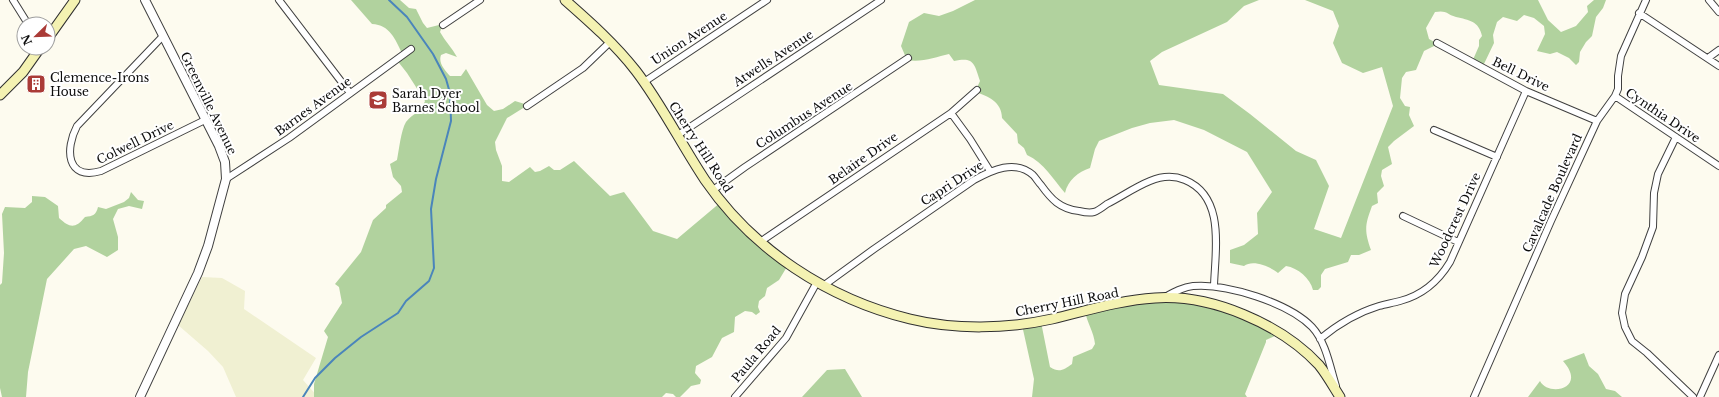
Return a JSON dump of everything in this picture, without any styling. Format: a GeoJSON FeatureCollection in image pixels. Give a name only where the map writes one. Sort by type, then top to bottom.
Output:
{"type":"FeatureCollection","features":[{"type":"Feature","properties":{"kind":"main road"},"geometry":{"type":"LineString","coordinates":[[56,27],[75,0]]}},
{"type":"Feature","properties":{"kind":"main road","name":"Cherry Hill Road"},"geometry":{"type":"LineString","coordinates":[[565,0],[610,42],[644,82],[713,190],[738,221],[771,252],[820,284],[858,302],[914,320],[980,327],[1050,320],[1111,305],[1148,298],[1164,298],[1200,302],[1252,318],[1273,329],[1305,353],[1319,366],[1340,396]]}},
{"type":"Feature","properties":{"kind":"main road"},"geometry":{"type":"LineString","coordinates":[[0,95],[23,72],[34,56]]}},
{"type":"Feature","properties":{"kind":"street"},"geometry":{"type":"LineString","coordinates":[[13,0],[23,16]]}},
{"type":"Feature","properties":{"kind":"street","name":"Greenville Avenue"},"geometry":{"type":"LineString","coordinates":[[140,397],[198,273],[224,193],[226,179],[225,162],[219,146],[145,0]]}},
{"type":"Feature","properties":{"kind":"street"},"geometry":{"type":"LineString","coordinates":[[279,0],[350,93]]}},
{"type":"Feature","properties":{"kind":"street"},"geometry":{"type":"LineString","coordinates":[[443,25],[480,0]]}},
{"type":"Feature","properties":{"kind":"street","name":"Union Avenue"},"geometry":{"type":"LineString","coordinates":[[644,82],[767,0]]}},
{"type":"Feature","properties":{"kind":"street","name":"Atwells Avenue"},"geometry":{"type":"LineString","coordinates":[[678,135],[881,0]]}},
{"type":"Feature","properties":{"kind":"street","name":"Cavalcade Boulevard"},"geometry":{"type":"LineString","coordinates":[[1474,397],[1551,221],[1597,121],[1615,96],[1618,88],[1621,56],[1646,0]]}},
{"type":"Feature","properties":{"kind":"street"},"geometry":{"type":"LineString","coordinates":[[1709,0],[1719,12]]}},
{"type":"Feature","properties":{"kind":"street"},"geometry":{"type":"LineString","coordinates":[[1639,13],[1719,66]]}},
{"type":"Feature","properties":{"kind":"street","name":"Colwell Drive"},"geometry":{"type":"LineString","coordinates":[[163,36],[77,126],[70,144],[69,154],[74,167],[86,174],[101,171],[205,120]]}},
{"type":"Feature","properties":{"kind":"street"},"geometry":{"type":"LineString","coordinates":[[527,106],[583,68],[610,42]]}},
{"type":"Feature","properties":{"kind":"street","name":"Bell Drive"},"geometry":{"type":"LineString","coordinates":[[1437,43],[1526,91],[1597,121]]}},
{"type":"Feature","properties":{"kind":"street","name":"Barnes Avenue"},"geometry":{"type":"LineString","coordinates":[[226,179],[289,138],[411,49]]}},
{"type":"Feature","properties":{"kind":"street"},"geometry":{"type":"LineString","coordinates":[[1708,58],[1719,50]]}},
{"type":"Feature","properties":{"kind":"street","name":"Columbus Avenue"},"geometry":{"type":"LineString","coordinates":[[713,190],[744,167],[908,58]]}},
{"type":"Feature","properties":{"kind":"street","name":"Belaire Drive"},"geometry":{"type":"LineString","coordinates":[[760,242],[951,113],[977,90]]}},
{"type":"Feature","properties":{"kind":"street","name":"Woodcrest Drive"},"geometry":{"type":"LineString","coordinates":[[1320,340],[1332,329],[1350,318],[1379,306],[1411,298],[1421,293],[1442,276],[1526,91]]}},
{"type":"Feature","properties":{"kind":"street","name":"Cynthia Drive"},"geometry":{"type":"LineString","coordinates":[[1615,96],[1719,166]]}},
{"type":"Feature","properties":{"kind":"street"},"geometry":{"type":"LineString","coordinates":[[951,113],[970,139],[990,171]]}},
{"type":"Feature","properties":{"kind":"street"},"geometry":{"type":"LineString","coordinates":[[1434,130],[1497,157]]}},
{"type":"Feature","properties":{"kind":"street"},"geometry":{"type":"LineString","coordinates":[[1676,137],[1658,174],[1654,193],[1653,227],[1642,257],[1625,294],[1622,314],[1625,327],[1632,341],[1693,397]]}},
{"type":"Feature","properties":{"kind":"street","name":"Capri Drive"},"geometry":{"type":"LineString","coordinates":[[820,284],[990,171],[1008,167],[1023,169],[1034,175],[1050,198],[1066,209],[1080,211],[1094,212],[1150,181],[1161,177],[1176,176],[1192,183],[1201,189],[1208,201],[1216,228],[1214,286]]}},
{"type":"Feature","properties":{"kind":"street"},"geometry":{"type":"LineString","coordinates":[[1403,216],[1458,242]]}},
{"type":"Feature","properties":{"kind":"street","name":"Paula Road"},"geometry":{"type":"LineString","coordinates":[[734,397],[786,338],[820,284]]}},
{"type":"Feature","properties":{"kind":"street"},"geometry":{"type":"LineString","coordinates":[[1164,298],[1185,288],[1194,286],[1214,286],[1234,289],[1250,294],[1280,307],[1313,328],[1320,340],[1340,396]]}},
{"type":"Feature","properties":{"kind":"street"},"geometry":{"type":"LineString","coordinates":[[1700,397],[1719,355]]}},
{"type":"Feature","properties":{"kind":"green space"},"geometry":{"type":"Polygon","coordinates":[[[351,0],[400,0],[409,8],[416,9],[427,28],[443,24],[440,32],[457,57],[446,53],[441,55],[441,64],[450,76],[461,76],[466,69],[487,105],[494,111],[503,109],[515,101],[528,105],[507,118],[495,142],[496,150],[502,166],[502,181],[509,182],[530,167],[535,172],[549,166],[554,170],[560,170],[574,161],[610,196],[624,192],[653,231],[677,239],[721,202],[788,265],[779,280],[767,288],[765,296],[759,301],[758,307],[760,312],[756,315],[752,312],[745,311],[735,317],[734,332],[722,338],[712,357],[696,366],[695,373],[701,380],[700,384],[691,386],[680,397],[666,393],[662,397],[314,397],[314,384],[328,337],[324,331],[342,303],[339,287],[335,284],[361,252],[373,220],[386,208],[386,205],[402,192],[401,186],[393,177],[390,164],[397,160],[401,135],[406,122],[419,111],[425,101],[396,59],[402,53],[391,34],[383,27],[372,24],[351,0]]]}},
{"type":"Feature","properties":{"kind":"green space"},"geometry":{"type":"Polygon","coordinates":[[[975,0],[1259,0],[1244,6],[1227,22],[1162,52],[1150,61],[1159,85],[1223,94],[1296,151],[1316,160],[1329,186],[1314,229],[1341,238],[1393,106],[1382,67],[1363,73],[1342,63],[1333,43],[1339,26],[1333,11],[1305,0],[1538,0],[1548,20],[1561,32],[1576,26],[1588,12],[1587,6],[1594,0],[1606,0],[1603,8],[1596,17],[1592,36],[1580,52],[1579,62],[1576,65],[1569,58],[1557,52],[1550,54],[1537,51],[1545,34],[1544,26],[1534,18],[1524,15],[1517,21],[1503,17],[1497,22],[1493,35],[1494,43],[1483,66],[1472,62],[1479,46],[1479,40],[1482,36],[1481,31],[1476,24],[1469,20],[1444,12],[1435,12],[1426,28],[1429,39],[1438,44],[1424,51],[1416,70],[1406,72],[1402,78],[1400,98],[1405,106],[1410,107],[1409,115],[1414,126],[1388,147],[1392,164],[1382,170],[1381,176],[1384,186],[1377,193],[1378,203],[1372,206],[1366,228],[1371,250],[1359,255],[1351,255],[1348,262],[1325,269],[1321,275],[1321,287],[1318,290],[1313,290],[1309,281],[1303,274],[1290,267],[1286,266],[1278,273],[1267,266],[1252,263],[1244,266],[1230,263],[1230,250],[1244,245],[1258,234],[1257,213],[1272,192],[1247,152],[1204,130],[1174,120],[1150,123],[1132,128],[1099,141],[1095,149],[1090,168],[1081,172],[1071,180],[1065,193],[1038,162],[1027,155],[1024,148],[1018,143],[1017,134],[1002,118],[1000,108],[997,104],[993,100],[975,92],[980,81],[972,63],[966,60],[954,61],[949,54],[923,60],[907,60],[901,46],[909,22],[924,13],[939,16],[975,0]]]}},
{"type":"Feature","properties":{"kind":"green space"},"geometry":{"type":"Polygon","coordinates":[[[131,192],[138,200],[144,201],[142,209],[129,206],[118,209],[113,219],[118,237],[118,250],[107,257],[86,246],[74,249],[47,279],[28,372],[26,397],[2,397],[0,388],[0,285],[2,283],[4,253],[2,214],[5,207],[25,208],[32,202],[32,196],[45,197],[58,206],[59,218],[66,224],[72,226],[78,224],[85,217],[94,215],[98,207],[106,209],[124,202],[129,198],[131,192]]]}},
{"type":"Feature","properties":{"kind":"green space"},"geometry":{"type":"Polygon","coordinates":[[[202,277],[222,278],[245,291],[244,309],[316,358],[303,380],[318,397],[236,397],[223,367],[208,351],[178,325],[202,277]]]}},
{"type":"Feature","properties":{"kind":"green space"},"geometry":{"type":"Polygon","coordinates":[[[1147,298],[1203,302],[1279,334],[1266,340],[1245,394],[1247,397],[1032,397],[1034,379],[1022,325],[1041,322],[1050,367],[1056,370],[1061,370],[1072,364],[1073,357],[1092,349],[1095,344],[1085,311],[1147,298]]]}},
{"type":"Feature","properties":{"kind":"green space"},"geometry":{"type":"Polygon","coordinates":[[[1584,353],[1589,366],[1598,374],[1606,389],[1615,391],[1622,397],[1528,397],[1540,381],[1544,386],[1550,389],[1564,388],[1569,384],[1571,378],[1570,371],[1563,361],[1584,353]]]}},
{"type":"Feature","properties":{"kind":"green space"},"geometry":{"type":"Polygon","coordinates":[[[845,369],[862,397],[802,397],[827,370],[845,369]]]}},
{"type":"Feature","properties":{"kind":"waterway"},"geometry":{"type":"LineString","coordinates":[[303,397],[315,378],[335,358],[361,337],[398,313],[406,301],[429,281],[434,268],[431,209],[436,179],[451,121],[450,93],[446,79],[433,54],[407,17],[389,0]]}},
{"type":"Feature","properties":{"kind":"place","name":"Clemence-Irons House"},"geometry":{"type":"Point","coordinates":[36,84]}},
{"type":"Feature","properties":{"kind":"place","name":"Sarah Dyer Barnes School"},"geometry":{"type":"Point","coordinates":[378,100]}}]}
